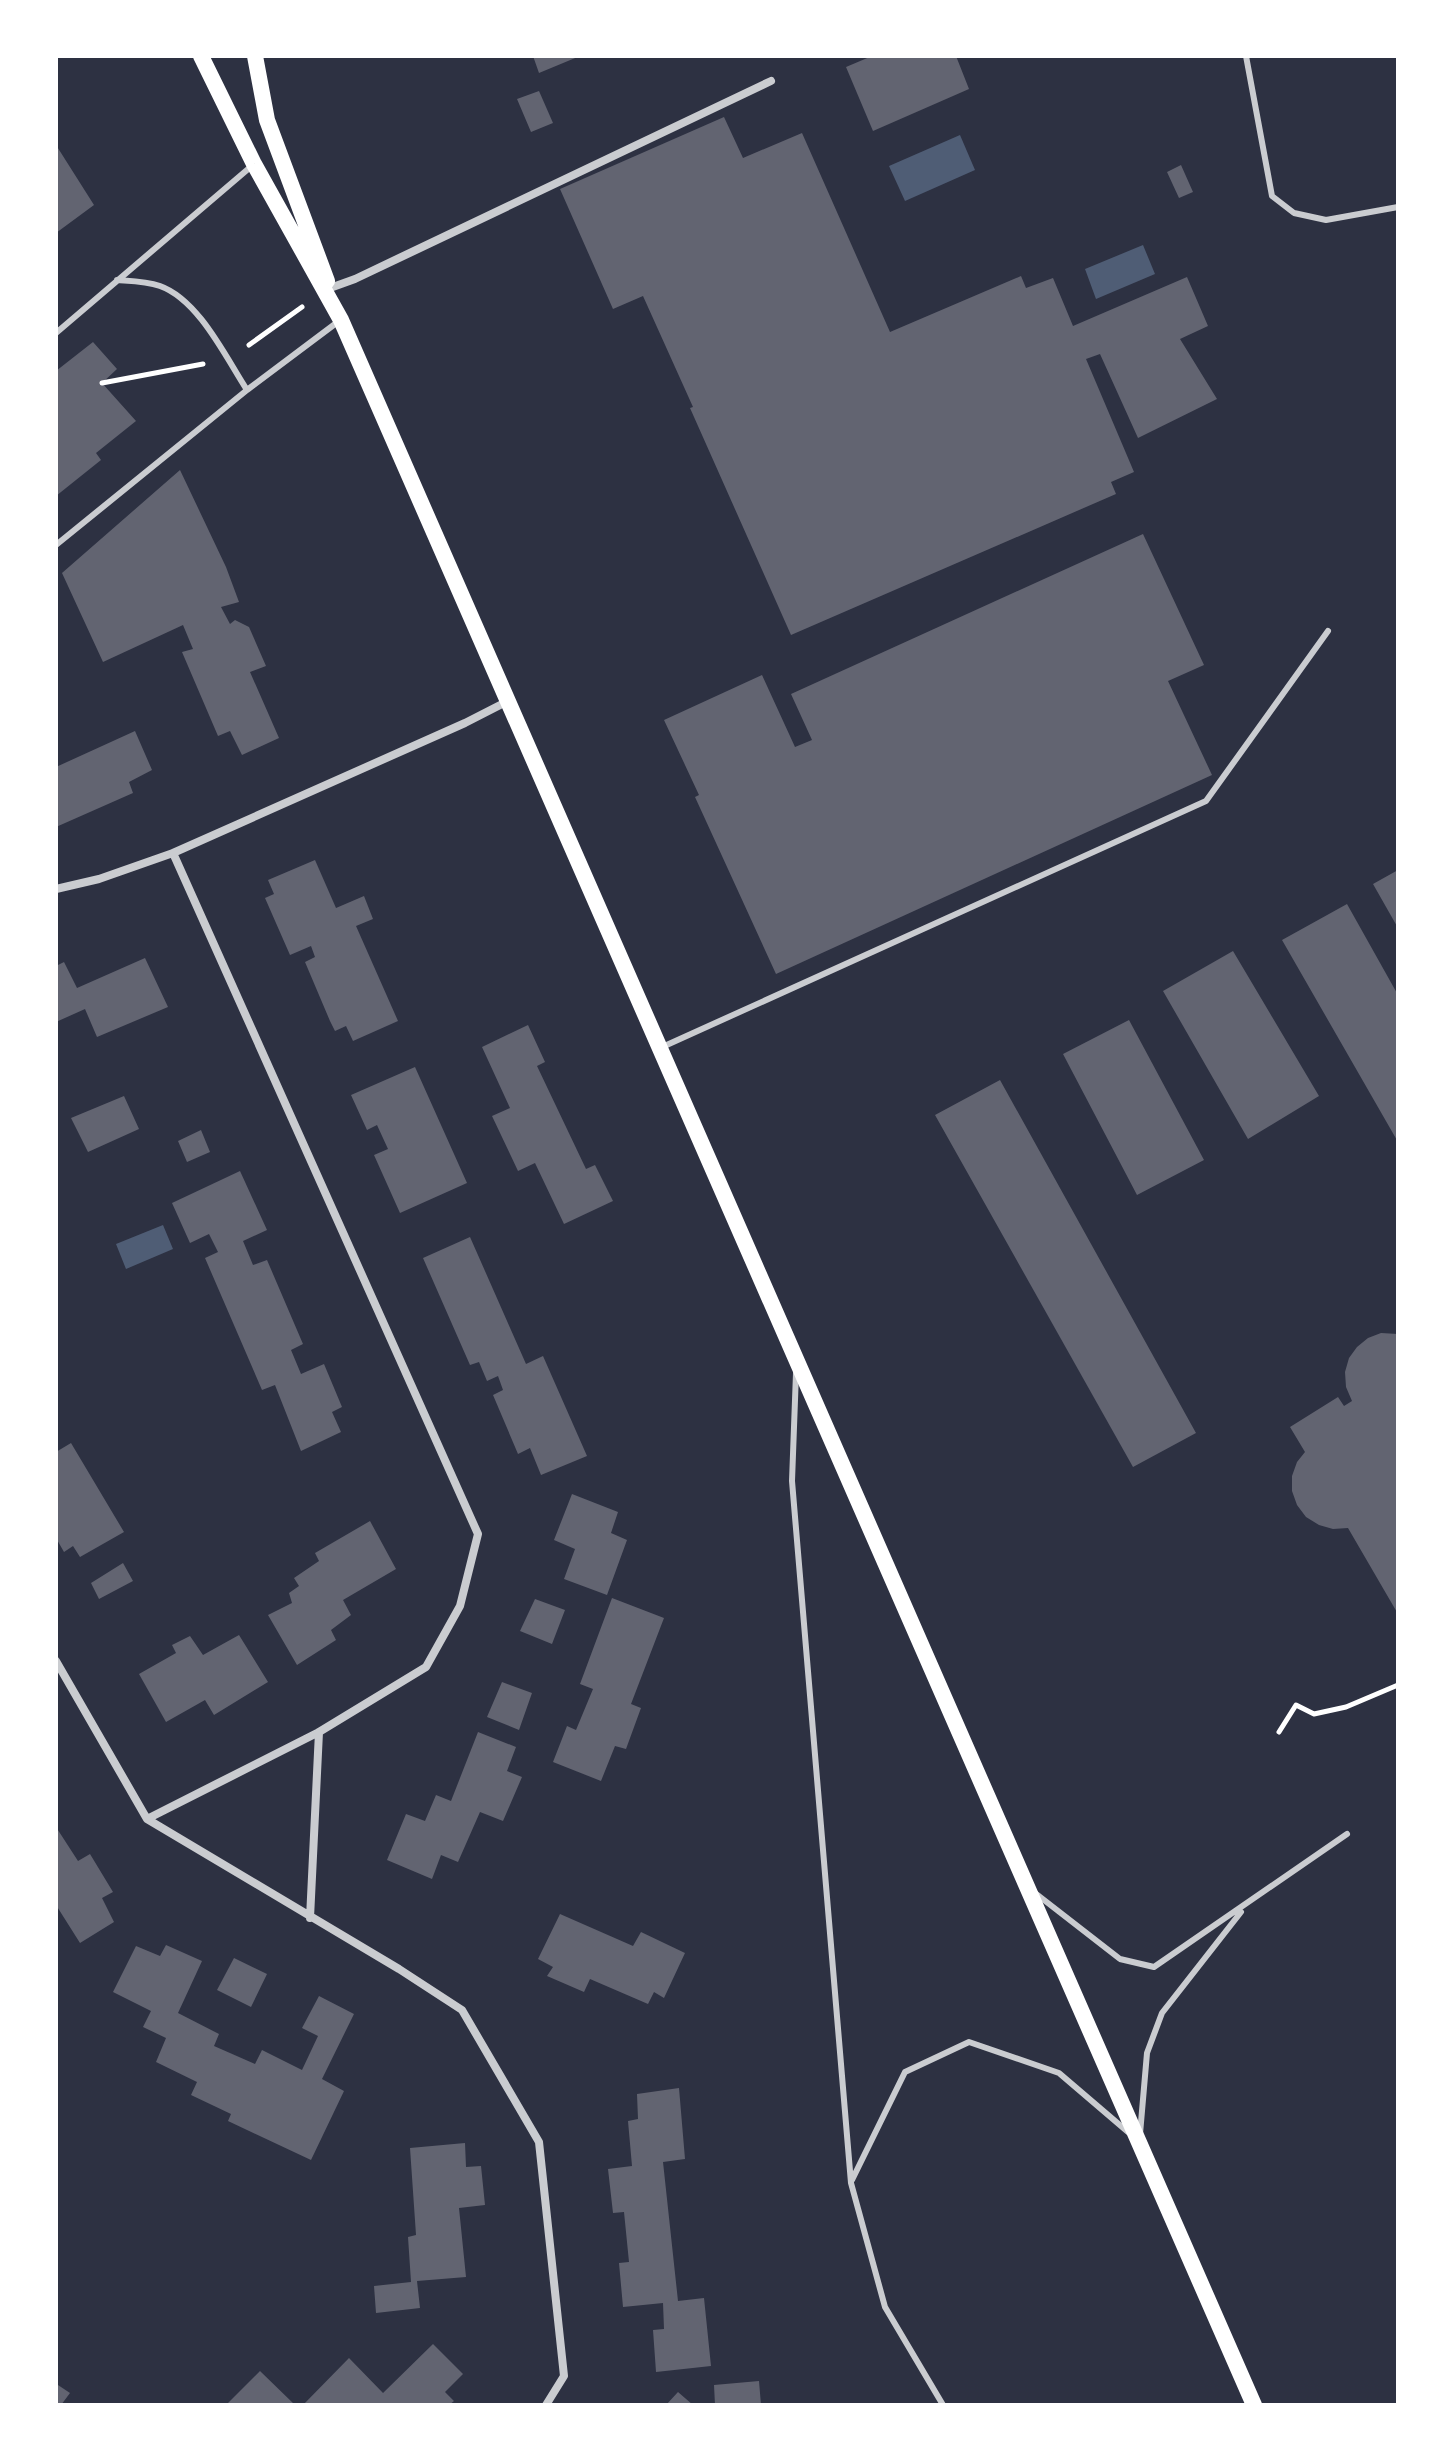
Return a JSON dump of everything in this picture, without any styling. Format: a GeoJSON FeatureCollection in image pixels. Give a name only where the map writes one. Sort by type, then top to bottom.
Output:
{"type":"FeatureCollection","features":[{"type":"Feature","properties":{"kind":"main road"},"geometry":{"type":"LineString","coordinates":[[201,56],[254,164],[341,320]]}},
{"type":"Feature","properties":{"kind":"main road"},"geometry":{"type":"LineString","coordinates":[[255,56],[267,120],[341,320],[1254,2405]]}},
{"type":"Feature","properties":{"kind":"street"},"geometry":{"type":"LineString","coordinates":[[330,288],[355,279],[771,81]]}},
{"type":"Feature","properties":{"kind":"street"},"geometry":{"type":"LineString","coordinates":[[56,889],[99,879],[173,853],[508,701]]}},
{"type":"Feature","properties":{"kind":"street"},"geometry":{"type":"LineString","coordinates":[[147,1819],[319,1732],[426,1667],[460,1606],[478,1534],[173,853]]}},
{"type":"Feature","properties":{"kind":"street"},"geometry":{"type":"LineString","coordinates":[[56,1661],[147,1819],[462,2010],[539,2142],[564,2376],[546,2405]]}},
{"type":"Feature","properties":{"kind":"street"},"geometry":{"type":"LineString","coordinates":[[310,1918],[319,1732]]}},
{"type":"Feature","properties":{"kind":"lane"},"geometry":{"type":"LineString","coordinates":[[1246,56],[1272,196],[1294,213],[1326,220],[1398,207]]}},
{"type":"Feature","properties":{"kind":"lane"},"geometry":{"type":"LineString","coordinates":[[56,333],[254,164]]}},
{"type":"Feature","properties":{"kind":"lane"},"geometry":{"type":"LineString","coordinates":[[117,280],[144,281],[164,287],[188,305],[209,330],[247,390]]}},
{"type":"Feature","properties":{"kind":"lane"},"geometry":{"type":"LineString","coordinates":[[56,545],[247,390],[341,320]]}},
{"type":"Feature","properties":{"kind":"lane"},"geometry":{"type":"LineString","coordinates":[[660,1048],[1206,801],[1328,631]]}},
{"type":"Feature","properties":{"kind":"lane"},"geometry":{"type":"LineString","coordinates":[[796,1357],[792,1481],[851,2183],[885,2307],[943,2405]]}},
{"type":"Feature","properties":{"kind":"lane"},"geometry":{"type":"LineString","coordinates":[[1029,1888],[1120,1959],[1154,1967],[1347,1834]]}},
{"type":"Feature","properties":{"kind":"lane"},"geometry":{"type":"LineString","coordinates":[[1140,2142],[1147,2053],[1162,2013],[1246,1905]]}},
{"type":"Feature","properties":{"kind":"lane"},"geometry":{"type":"LineString","coordinates":[[851,2183],[905,2072],[969,2042],[1059,2073],[1140,2142]]}},
{"type":"Feature","properties":{"kind":"path"},"geometry":{"type":"LineString","coordinates":[[1279,1732],[1296,1705],[1314,1714],[1346,1707],[1398,1685]]}},
{"type":"Feature","properties":{"kind":"water"},"geometry":{"type":"Polygon","coordinates":[[[960,135],[975,170],[905,201],[889,166],[960,135]]]}},
{"type":"Feature","properties":{"kind":"water"},"geometry":{"type":"Polygon","coordinates":[[[1143,245],[1155,274],[1096,299],[1085,269],[1143,245]]]}},
{"type":"Feature","properties":{"kind":"water"},"geometry":{"type":"Polygon","coordinates":[[[163,1225],[173,1249],[126,1269],[116,1244],[163,1225]]]}},
{"type":"Feature","properties":{"kind":"building"},"geometry":{"type":"Polygon","coordinates":[[[533,56],[580,56],[539,73],[533,56]]]}},
{"type":"Feature","properties":{"kind":"building"},"geometry":{"type":"Polygon","coordinates":[[[872,56],[956,56],[969,89],[873,131],[846,67],[872,56]]]}},
{"type":"Feature","properties":{"kind":"building"},"geometry":{"type":"Polygon","coordinates":[[[539,91],[553,123],[531,132],[517,99],[539,91]]]}},
{"type":"Feature","properties":{"kind":"building"},"geometry":{"type":"Polygon","coordinates":[[[724,117],[743,158],[802,133],[890,332],[1021,276],[1026,288],[1053,278],[1073,326],[1187,277],[1208,326],[1180,339],[1217,399],[1138,438],[1100,354],[1086,359],[1134,472],[1111,482],[1116,494],[791,635],[643,296],[613,309],[560,189],[724,117]]]}},
{"type":"Feature","properties":{"kind":"building"},"geometry":{"type":"Polygon","coordinates":[[[56,145],[94,205],[56,233],[56,145]]]}},
{"type":"Feature","properties":{"kind":"building"},"geometry":{"type":"Polygon","coordinates":[[[1181,165],[1193,192],[1179,198],[1167,172],[1181,165]]]}},
{"type":"Feature","properties":{"kind":"building"},"geometry":{"type":"Polygon","coordinates":[[[93,342],[117,369],[102,383],[136,421],[96,453],[101,460],[56,496],[56,371],[93,342]]]}},
{"type":"Feature","properties":{"kind":"building"},"geometry":{"type":"Polygon","coordinates":[[[180,470],[226,567],[239,602],[221,607],[230,624],[235,620],[249,627],[266,666],[250,672],[279,738],[242,755],[230,731],[218,736],[182,652],[193,649],[183,625],[103,662],[62,573],[180,470]]]}},
{"type":"Feature","properties":{"kind":"building"},"geometry":{"type":"Polygon","coordinates":[[[1143,534],[1204,665],[1168,681],[1212,775],[776,974],[695,797],[699,795],[664,720],[762,675],[795,747],[812,740],[791,694],[1143,534]]]}},
{"type":"Feature","properties":{"kind":"building"},"geometry":{"type":"Polygon","coordinates":[[[135,731],[152,770],[129,782],[133,793],[56,827],[56,767],[135,731]]]}},
{"type":"Feature","properties":{"kind":"building"},"geometry":{"type":"Polygon","coordinates":[[[315,860],[336,908],[364,896],[373,919],[356,926],[398,1021],[353,1041],[346,1026],[335,1031],[330,1021],[305,962],[315,957],[311,946],[290,955],[265,898],[274,894],[268,880],[315,860]]]}},
{"type":"Feature","properties":{"kind":"building"},"geometry":{"type":"Polygon","coordinates":[[[1398,870],[1398,928],[1373,884],[1398,870]]]}},
{"type":"Feature","properties":{"kind":"building"},"geometry":{"type":"Polygon","coordinates":[[[1347,904],[1398,995],[1398,1142],[1282,940],[1347,904]]]}},
{"type":"Feature","properties":{"kind":"building"},"geometry":{"type":"Polygon","coordinates":[[[1233,951],[1319,1096],[1248,1139],[1163,991],[1233,951]]]}},
{"type":"Feature","properties":{"kind":"building"},"geometry":{"type":"Polygon","coordinates":[[[145,958],[168,1007],[97,1037],[85,1009],[56,1022],[56,966],[64,962],[77,988],[145,958]]]}},
{"type":"Feature","properties":{"kind":"building"},"geometry":{"type":"Polygon","coordinates":[[[1129,1020],[1204,1160],[1137,1195],[1063,1054],[1129,1020]]]}},
{"type":"Feature","properties":{"kind":"building"},"geometry":{"type":"Polygon","coordinates":[[[528,1025],[545,1062],[537,1066],[586,1169],[595,1165],[613,1201],[564,1224],[535,1163],[518,1171],[492,1116],[510,1108],[482,1047],[528,1025]]]}},
{"type":"Feature","properties":{"kind":"building"},"geometry":{"type":"Polygon","coordinates":[[[415,1067],[467,1183],[400,1213],[374,1155],[388,1149],[377,1125],[367,1130],[351,1095],[415,1067]]]}},
{"type":"Feature","properties":{"kind":"building"},"geometry":{"type":"Polygon","coordinates":[[[1000,1080],[1196,1433],[1133,1467],[935,1115],[1000,1080]]]}},
{"type":"Feature","properties":{"kind":"building"},"geometry":{"type":"Polygon","coordinates":[[[124,1096],[139,1129],[88,1152],[71,1118],[124,1096]]]}},
{"type":"Feature","properties":{"kind":"building"},"geometry":{"type":"Polygon","coordinates":[[[201,1130],[210,1152],[187,1162],[178,1141],[201,1130]]]}},
{"type":"Feature","properties":{"kind":"building"},"geometry":{"type":"Polygon","coordinates":[[[240,1171],[267,1230],[243,1241],[253,1265],[267,1260],[303,1344],[291,1350],[301,1374],[324,1364],[342,1407],[332,1412],[341,1432],[301,1451],[275,1385],[262,1390],[205,1258],[218,1252],[209,1234],[190,1243],[172,1203],[240,1171]]]}},
{"type":"Feature","properties":{"kind":"building"},"geometry":{"type":"Polygon","coordinates":[[[470,1237],[526,1364],[543,1356],[587,1456],[541,1475],[530,1448],[518,1454],[493,1395],[503,1390],[498,1376],[487,1381],[479,1362],[470,1365],[423,1258],[470,1237]]]}},
{"type":"Feature","properties":{"kind":"building"},"geometry":{"type":"Polygon","coordinates":[[[1381,1333],[1398,1334],[1398,1614],[1348,1528],[1333,1529],[1306,1517],[1292,1491],[1292,1476],[1305,1452],[1290,1427],[1338,1397],[1344,1406],[1352,1401],[1346,1387],[1345,1372],[1349,1358],[1368,1338],[1381,1333]]]}},
{"type":"Feature","properties":{"kind":"building"},"geometry":{"type":"Polygon","coordinates":[[[71,1443],[124,1532],[80,1557],[73,1546],[64,1552],[56,1538],[56,1452],[71,1443]]]}},
{"type":"Feature","properties":{"kind":"building"},"geometry":{"type":"Polygon","coordinates":[[[572,1494],[618,1512],[611,1533],[627,1540],[607,1595],[564,1579],[575,1549],[554,1540],[572,1494]]]}},
{"type":"Feature","properties":{"kind":"building"},"geometry":{"type":"Polygon","coordinates":[[[370,1521],[396,1569],[343,1600],[351,1615],[331,1630],[336,1640],[297,1665],[268,1615],[292,1603],[289,1593],[299,1586],[294,1578],[319,1561],[315,1553],[370,1521]]]}},
{"type":"Feature","properties":{"kind":"building"},"geometry":{"type":"Polygon","coordinates":[[[123,1563],[133,1581],[99,1599],[91,1583],[123,1563]]]}},
{"type":"Feature","properties":{"kind":"building"},"geometry":{"type":"Polygon","coordinates":[[[612,1598],[664,1618],[631,1704],[641,1708],[626,1749],[615,1746],[601,1781],[553,1762],[567,1726],[576,1730],[593,1689],[580,1684],[612,1598]]]}},
{"type":"Feature","properties":{"kind":"building"},"geometry":{"type":"Polygon","coordinates":[[[535,1599],[565,1610],[552,1644],[520,1631],[535,1599]]]}},
{"type":"Feature","properties":{"kind":"building"},"geometry":{"type":"Polygon","coordinates":[[[239,1635],[268,1682],[214,1715],[205,1700],[166,1722],[139,1674],[176,1653],[172,1645],[190,1636],[203,1655],[239,1635]]]}},
{"type":"Feature","properties":{"kind":"building"},"geometry":{"type":"Polygon","coordinates":[[[502,1682],[532,1693],[519,1730],[487,1717],[502,1682]]]}},
{"type":"Feature","properties":{"kind":"building"},"geometry":{"type":"Polygon","coordinates":[[[478,1732],[516,1747],[507,1771],[522,1777],[503,1821],[480,1812],[458,1862],[441,1855],[432,1879],[387,1860],[406,1814],[425,1821],[436,1795],[451,1801],[478,1732]]]}},
{"type":"Feature","properties":{"kind":"building"},"geometry":{"type":"Polygon","coordinates":[[[56,1827],[78,1861],[90,1854],[113,1892],[102,1898],[114,1922],[80,1943],[56,1905],[56,1827]]]}},
{"type":"Feature","properties":{"kind":"building"},"geometry":{"type":"Polygon","coordinates":[[[560,1914],[633,1946],[641,1932],[685,1953],[664,1998],[654,1992],[648,2004],[590,1979],[584,1992],[547,1976],[553,1967],[538,1959],[560,1914]]]}},
{"type":"Feature","properties":{"kind":"building"},"geometry":{"type":"Polygon","coordinates":[[[166,1945],[202,1961],[178,2013],[219,2034],[214,2046],[255,2064],[262,2050],[302,2070],[318,2036],[302,2028],[319,1996],[354,2014],[322,2079],[344,2091],[311,2160],[228,2121],[231,2114],[191,2095],[197,2082],[156,2062],[166,2038],[143,2027],[151,2011],[113,1992],[136,1946],[160,1956],[166,1945]]]}},
{"type":"Feature","properties":{"kind":"building"},"geometry":{"type":"Polygon","coordinates":[[[234,1958],[267,1974],[251,2007],[217,1990],[234,1958]]]}},
{"type":"Feature","properties":{"kind":"building"},"geometry":{"type":"Polygon","coordinates":[[[679,2088],[685,2159],[663,2162],[678,2301],[704,2298],[711,2366],[656,2372],[653,2330],[664,2329],[663,2303],[623,2307],[619,2263],[629,2262],[624,2212],[613,2213],[608,2169],[632,2166],[628,2121],[638,2119],[637,2094],[679,2088]]]}},
{"type":"Feature","properties":{"kind":"building"},"geometry":{"type":"Polygon","coordinates":[[[465,2143],[466,2167],[481,2166],[485,2205],[459,2208],[466,2277],[417,2281],[420,2308],[376,2313],[374,2286],[411,2282],[408,2237],[416,2235],[410,2148],[465,2143]]]}},
{"type":"Feature","properties":{"kind":"building"},"geometry":{"type":"Polygon","coordinates":[[[433,2344],[463,2374],[445,2392],[454,2401],[449,2405],[303,2405],[349,2358],[383,2393],[433,2344]]]}},
{"type":"Feature","properties":{"kind":"building"},"geometry":{"type":"Polygon","coordinates":[[[260,2371],[295,2405],[226,2405],[260,2371]]]}},
{"type":"Feature","properties":{"kind":"building"},"geometry":{"type":"Polygon","coordinates":[[[759,2381],[761,2405],[715,2405],[714,2385],[759,2381]]]}},
{"type":"Feature","properties":{"kind":"building"},"geometry":{"type":"Polygon","coordinates":[[[58,2385],[70,2393],[61,2405],[56,2405],[58,2385]]]}},
{"type":"Feature","properties":{"kind":"building"},"geometry":{"type":"Polygon","coordinates":[[[678,2392],[693,2405],[666,2405],[678,2392]]]}}]}
